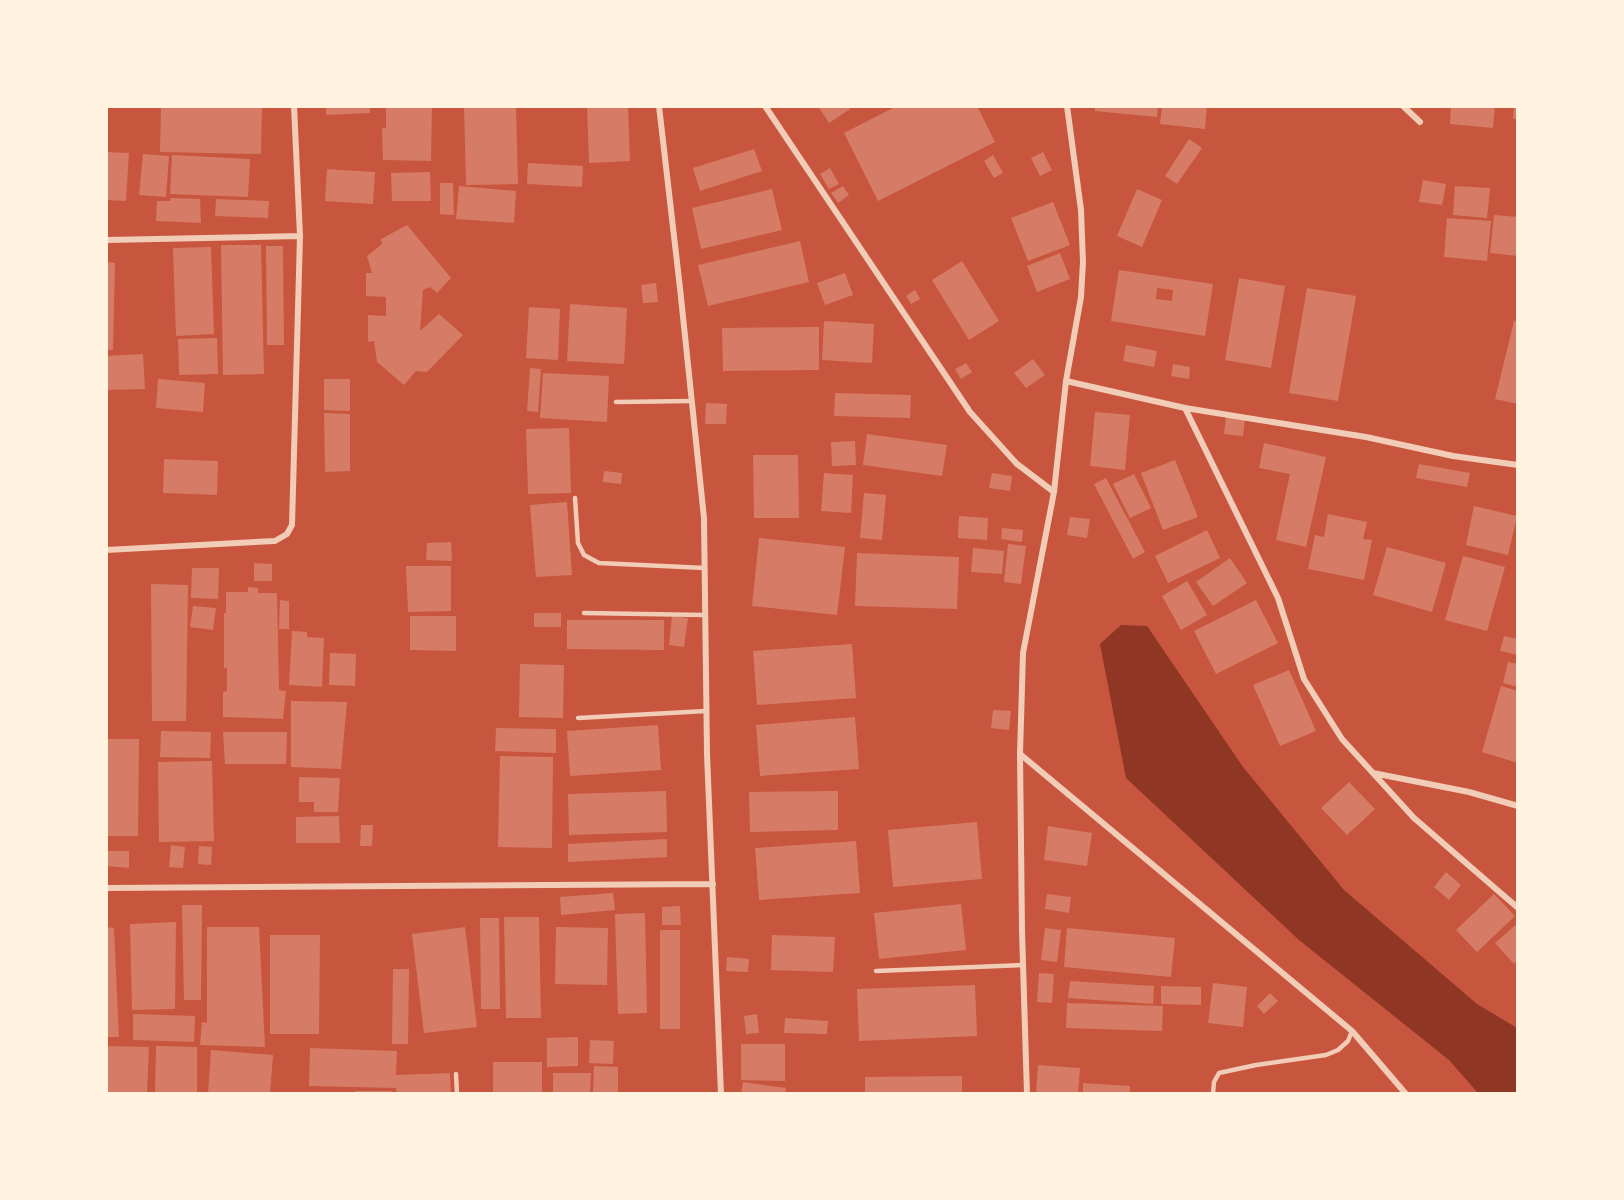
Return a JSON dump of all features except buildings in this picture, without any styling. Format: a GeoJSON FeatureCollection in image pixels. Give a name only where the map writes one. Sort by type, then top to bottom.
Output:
{"type":"FeatureCollection","features":[{"type":"Feature","properties":{"kind":"street"},"geometry":{"type":"LineString","coordinates":[[106,550],[275,541],[287,534],[292,525],[300,236],[294,106]]}},
{"type":"Feature","properties":{"kind":"street"},"geometry":{"type":"LineString","coordinates":[[659,106],[704,518],[706,711],[721,1094]]}},
{"type":"Feature","properties":{"kind":"street"},"geometry":{"type":"LineString","coordinates":[[765,106],[970,412],[1017,464],[1054,492]]}},
{"type":"Feature","properties":{"kind":"street"},"geometry":{"type":"LineString","coordinates":[[1027,1094],[1020,754],[1023,653],[1054,492],[1066,381],[1081,297],[1083,262],[1081,210],[1067,106]]}},
{"type":"Feature","properties":{"kind":"street"},"geometry":{"type":"LineString","coordinates":[[1403,106],[1420,122]]}},
{"type":"Feature","properties":{"kind":"street"},"geometry":{"type":"LineString","coordinates":[[106,240],[300,236]]}},
{"type":"Feature","properties":{"kind":"street"},"geometry":{"type":"LineString","coordinates":[[1066,381],[1185,408],[1366,437],[1453,456],[1518,465]]}},
{"type":"Feature","properties":{"kind":"street"},"geometry":{"type":"LineString","coordinates":[[1185,408],[1278,598],[1304,679],[1342,740],[1414,818],[1518,908]]}},
{"type":"Feature","properties":{"kind":"street"},"geometry":{"type":"LineString","coordinates":[[1020,754],[1352,1031],[1406,1094]]}},
{"type":"Feature","properties":{"kind":"street"},"geometry":{"type":"LineString","coordinates":[[1372,773],[1469,792],[1518,806]]}},
{"type":"Feature","properties":{"kind":"street"},"geometry":{"type":"LineString","coordinates":[[106,888],[713,884]]}},
{"type":"Feature","properties":{"kind":"lane"},"geometry":{"type":"LineString","coordinates":[[616,402],[692,401]]}},
{"type":"Feature","properties":{"kind":"lane"},"geometry":{"type":"LineString","coordinates":[[575,498],[578,543],[584,555],[599,563],[705,568]]}},
{"type":"Feature","properties":{"kind":"lane"},"geometry":{"type":"LineString","coordinates":[[584,612],[704,615]]}},
{"type":"Feature","properties":{"kind":"lane"},"geometry":{"type":"LineString","coordinates":[[578,718],[706,711]]}},
{"type":"Feature","properties":{"kind":"lane"},"geometry":{"type":"LineString","coordinates":[[876,971],[1023,965]]}},
{"type":"Feature","properties":{"kind":"lane"},"geometry":{"type":"LineString","coordinates":[[1213,1094],[1214,1082],[1219,1073],[1326,1055],[1338,1050],[1347,1041],[1352,1031]]}},
{"type":"Feature","properties":{"kind":"lane"},"geometry":{"type":"LineString","coordinates":[[456,1074],[457,1094]]}},
{"type":"Feature","properties":{"kind":"shaded area"},"geometry":{"type":"Polygon","coordinates":[[[1121,625],[1147,626],[1243,767],[1344,890],[1477,1004],[1517,1028],[1517,1093],[1478,1093],[1449,1060],[1299,940],[1126,778],[1100,644],[1121,625]]]}}]}
